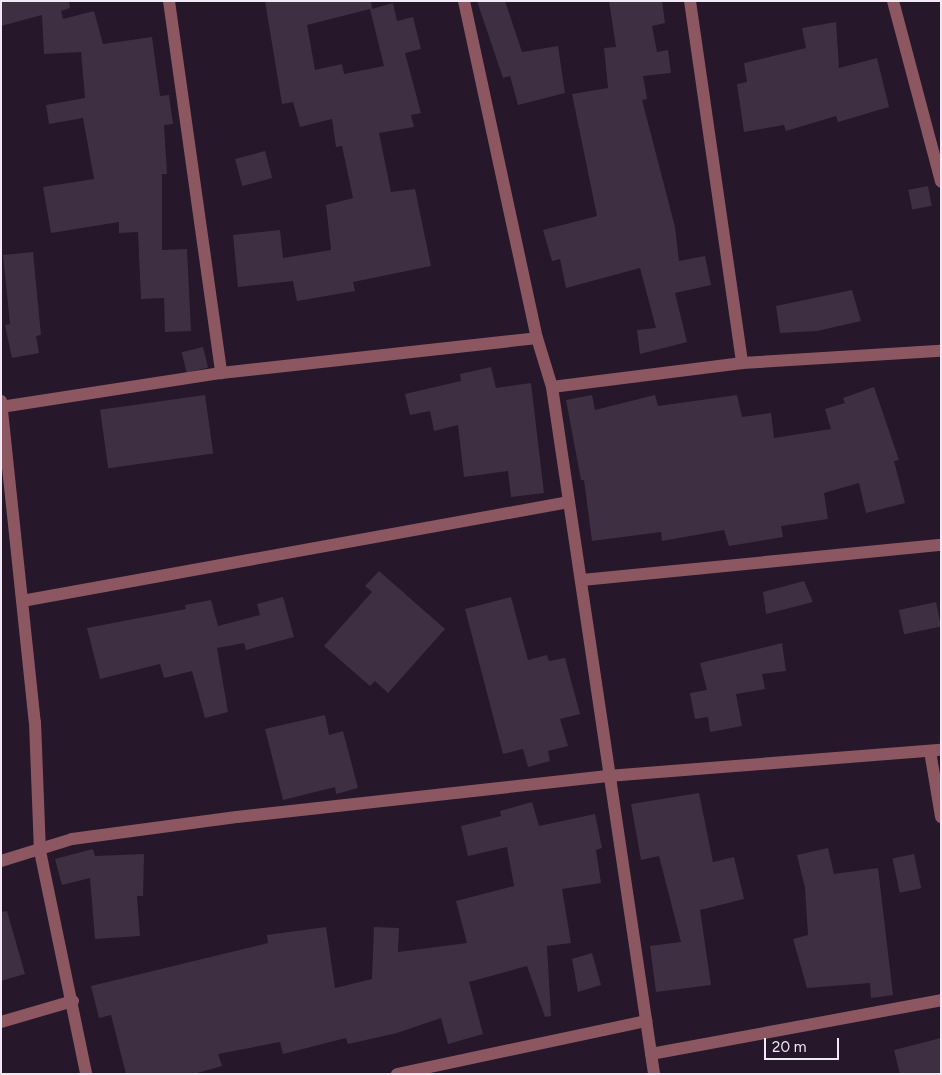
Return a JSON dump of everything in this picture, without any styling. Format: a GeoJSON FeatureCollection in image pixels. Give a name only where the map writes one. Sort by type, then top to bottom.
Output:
{"type":"FeatureCollection","features":[{"type":"Feature","properties":{"kind":"street"},"geometry":{"type":"LineString","coordinates":[[169,1],[221,373]]}},
{"type":"Feature","properties":{"kind":"street"},"geometry":{"type":"LineString","coordinates":[[464,1],[537,338],[552,387],[582,580],[608,776],[654,1074]]}},
{"type":"Feature","properties":{"kind":"street"},"geometry":{"type":"LineString","coordinates":[[690,1],[742,364]]}},
{"type":"Feature","properties":{"kind":"street"},"geometry":{"type":"LineString","coordinates":[[893,1],[941,182]]}},
{"type":"Feature","properties":{"kind":"street"},"geometry":{"type":"LineString","coordinates":[[2,407],[221,373],[537,338]]}},
{"type":"Feature","properties":{"kind":"street"},"geometry":{"type":"LineString","coordinates":[[552,387],[742,364],[941,351]]}},
{"type":"Feature","properties":{"kind":"street"},"geometry":{"type":"LineString","coordinates":[[1,401],[35,722],[40,851],[73,1000],[86,1074]]}},
{"type":"Feature","properties":{"kind":"street"},"geometry":{"type":"LineString","coordinates":[[22,601],[569,502]]}},
{"type":"Feature","properties":{"kind":"street"},"geometry":{"type":"LineString","coordinates":[[582,580],[941,545]]}},
{"type":"Feature","properties":{"kind":"street"},"geometry":{"type":"LineString","coordinates":[[1,861],[40,851],[72,839],[237,816],[608,776],[936,750],[941,817]]}},
{"type":"Feature","properties":{"kind":"street"},"geometry":{"type":"LineString","coordinates":[[1,1022],[73,1000]]}},
{"type":"Feature","properties":{"kind":"street"},"geometry":{"type":"LineString","coordinates":[[651,1054],[941,1000]]}},
{"type":"Feature","properties":{"kind":"street"},"geometry":{"type":"LineString","coordinates":[[397,1074],[419,1072],[646,1021]]}},
{"type":"Feature","properties":{"kind":"building"},"geometry":{"type":"Polygon","coordinates":[[[1,1],[69,1],[70,8],[61,11],[63,19],[94,11],[103,44],[152,37],[160,96],[169,95],[173,124],[164,125],[167,174],[162,174],[162,250],[187,249],[191,331],[165,332],[164,298],[141,299],[138,232],[119,233],[119,222],[51,233],[43,187],[94,179],[83,118],[49,124],[46,105],[85,98],[81,52],[44,54],[42,15],[1,26],[1,1]]]}},
{"type":"Feature","properties":{"kind":"building"},"geometry":{"type":"Polygon","coordinates":[[[265,1],[371,1],[372,9],[393,3],[397,21],[413,17],[421,49],[405,53],[421,113],[411,115],[414,127],[379,133],[391,192],[415,189],[431,266],[353,282],[355,291],[297,301],[293,281],[238,287],[233,235],[280,230],[283,258],[331,250],[326,205],[353,198],[342,146],[336,147],[332,119],[300,127],[293,102],[282,104],[265,1]],[[370,9],[307,25],[315,70],[342,64],[344,74],[384,66],[370,9]]]}},
{"type":"Feature","properties":{"kind":"building"},"geometry":{"type":"Polygon","coordinates":[[[477,1],[505,1],[522,52],[558,46],[565,93],[518,105],[510,76],[503,78],[477,1]]]}},
{"type":"Feature","properties":{"kind":"building"},"geometry":{"type":"Polygon","coordinates":[[[609,1],[662,1],[665,23],[652,26],[657,52],[668,50],[671,73],[643,76],[647,99],[642,100],[675,227],[679,261],[705,256],[711,285],[675,293],[687,342],[640,354],[637,330],[656,328],[640,268],[566,288],[560,259],[552,261],[543,230],[597,216],[572,94],[608,88],[604,48],[616,47],[609,1]]]}},
{"type":"Feature","properties":{"kind":"building"},"geometry":{"type":"Polygon","coordinates":[[[836,22],[839,68],[877,58],[889,107],[838,122],[836,116],[786,131],[784,125],[744,132],[737,84],[747,82],[744,63],[806,48],[802,28],[836,22]]]}},
{"type":"Feature","properties":{"kind":"building"},"geometry":{"type":"Polygon","coordinates":[[[265,151],[272,178],[242,186],[235,159],[265,151]]]}},
{"type":"Feature","properties":{"kind":"building"},"geometry":{"type":"Polygon","coordinates":[[[928,186],[932,206],[912,209],[908,190],[928,186]]]}},
{"type":"Feature","properties":{"kind":"building"},"geometry":{"type":"Polygon","coordinates":[[[33,252],[41,335],[36,336],[39,353],[12,358],[5,325],[10,324],[3,255],[33,252]]]}},
{"type":"Feature","properties":{"kind":"building"},"geometry":{"type":"Polygon","coordinates":[[[852,290],[861,321],[817,331],[780,333],[776,306],[852,290]]]}},
{"type":"Feature","properties":{"kind":"building"},"geometry":{"type":"Polygon","coordinates":[[[203,347],[208,367],[187,373],[182,352],[203,347]]]}},
{"type":"Feature","properties":{"kind":"building"},"geometry":{"type":"Polygon","coordinates":[[[491,367],[496,388],[531,383],[544,493],[511,497],[508,471],[464,477],[458,425],[434,431],[430,411],[410,415],[405,394],[461,381],[460,374],[491,367]]]}},
{"type":"Feature","properties":{"kind":"building"},"geometry":{"type":"Polygon","coordinates":[[[874,387],[899,460],[894,461],[905,503],[866,513],[859,483],[824,493],[828,519],[781,526],[783,537],[729,546],[724,530],[662,541],[661,532],[592,541],[584,480],[581,480],[566,400],[592,395],[595,410],[655,395],[658,406],[737,395],[742,417],[771,413],[774,438],[831,429],[825,409],[845,403],[843,398],[874,387]]]}},
{"type":"Feature","properties":{"kind":"building"},"geometry":{"type":"Polygon","coordinates":[[[205,395],[213,453],[108,468],[100,410],[205,395]]]}},
{"type":"Feature","properties":{"kind":"building"},"geometry":{"type":"Polygon","coordinates":[[[379,571],[445,629],[388,693],[375,681],[370,686],[324,646],[372,592],[365,586],[379,571]]]}},
{"type":"Feature","properties":{"kind":"building"},"geometry":{"type":"Polygon","coordinates":[[[804,581],[813,602],[766,614],[763,592],[804,581]]]}},
{"type":"Feature","properties":{"kind":"building"},"geometry":{"type":"Polygon","coordinates":[[[283,597],[294,637],[246,650],[244,643],[217,648],[228,712],[205,718],[192,671],[164,678],[160,664],[100,679],[87,628],[186,609],[185,605],[211,600],[218,626],[260,615],[257,604],[283,597]]]}},
{"type":"Feature","properties":{"kind":"building"},"geometry":{"type":"Polygon","coordinates":[[[511,597],[528,660],[547,655],[549,661],[565,658],[580,714],[560,719],[568,746],[548,751],[550,761],[528,767],[523,749],[503,754],[465,609],[511,597]]]}},
{"type":"Feature","properties":{"kind":"building"},"geometry":{"type":"Polygon","coordinates":[[[936,602],[941,626],[904,634],[899,610],[936,602]]]}},
{"type":"Feature","properties":{"kind":"building"},"geometry":{"type":"Polygon","coordinates":[[[782,643],[786,671],[762,674],[765,689],[736,694],[742,726],[710,732],[708,717],[695,719],[690,693],[707,690],[700,663],[782,643]]]}},
{"type":"Feature","properties":{"kind":"building"},"geometry":{"type":"Polygon","coordinates":[[[325,715],[329,735],[343,731],[358,788],[336,794],[335,787],[283,800],[265,729],[325,715]]]}},
{"type":"Feature","properties":{"kind":"building"},"geometry":{"type":"Polygon","coordinates":[[[699,793],[713,862],[734,857],[744,899],[700,910],[711,985],[656,992],[650,946],[681,942],[659,856],[641,860],[631,804],[699,793]]]}},
{"type":"Feature","properties":{"kind":"building"},"geometry":{"type":"Polygon","coordinates":[[[532,802],[539,826],[595,814],[602,848],[596,850],[601,883],[562,889],[571,943],[547,946],[551,1016],[545,1017],[527,966],[469,982],[483,1034],[448,1044],[441,1018],[397,1033],[348,1044],[346,1038],[283,1054],[280,1042],[218,1054],[222,1066],[194,1074],[126,1074],[111,1015],[99,1018],[91,986],[268,943],[267,935],[326,927],[335,988],[372,979],[374,927],[399,928],[398,952],[467,943],[456,901],[514,886],[507,847],[468,856],[461,826],[501,816],[500,811],[532,802]]]}},
{"type":"Feature","properties":{"kind":"building"},"geometry":{"type":"Polygon","coordinates":[[[828,848],[834,874],[878,868],[893,995],[871,998],[870,983],[807,988],[793,939],[808,935],[805,888],[797,855],[828,848]]]}},
{"type":"Feature","properties":{"kind":"building"},"geometry":{"type":"Polygon","coordinates":[[[93,849],[95,856],[144,854],[143,896],[137,896],[140,936],[95,939],[90,878],[62,885],[55,859],[93,849]]]}},
{"type":"Feature","properties":{"kind":"building"},"geometry":{"type":"Polygon","coordinates":[[[914,854],[921,888],[900,893],[892,859],[914,854]]]}},
{"type":"Feature","properties":{"kind":"building"},"geometry":{"type":"Polygon","coordinates":[[[7,911],[25,974],[1,981],[1,912],[7,911]]]}},
{"type":"Feature","properties":{"kind":"building"},"geometry":{"type":"Polygon","coordinates":[[[592,953],[601,985],[578,992],[572,959],[592,953]]]}},
{"type":"Feature","properties":{"kind":"building"},"geometry":{"type":"Polygon","coordinates":[[[941,1038],[941,1074],[900,1074],[894,1050],[941,1038]]]}}]}
